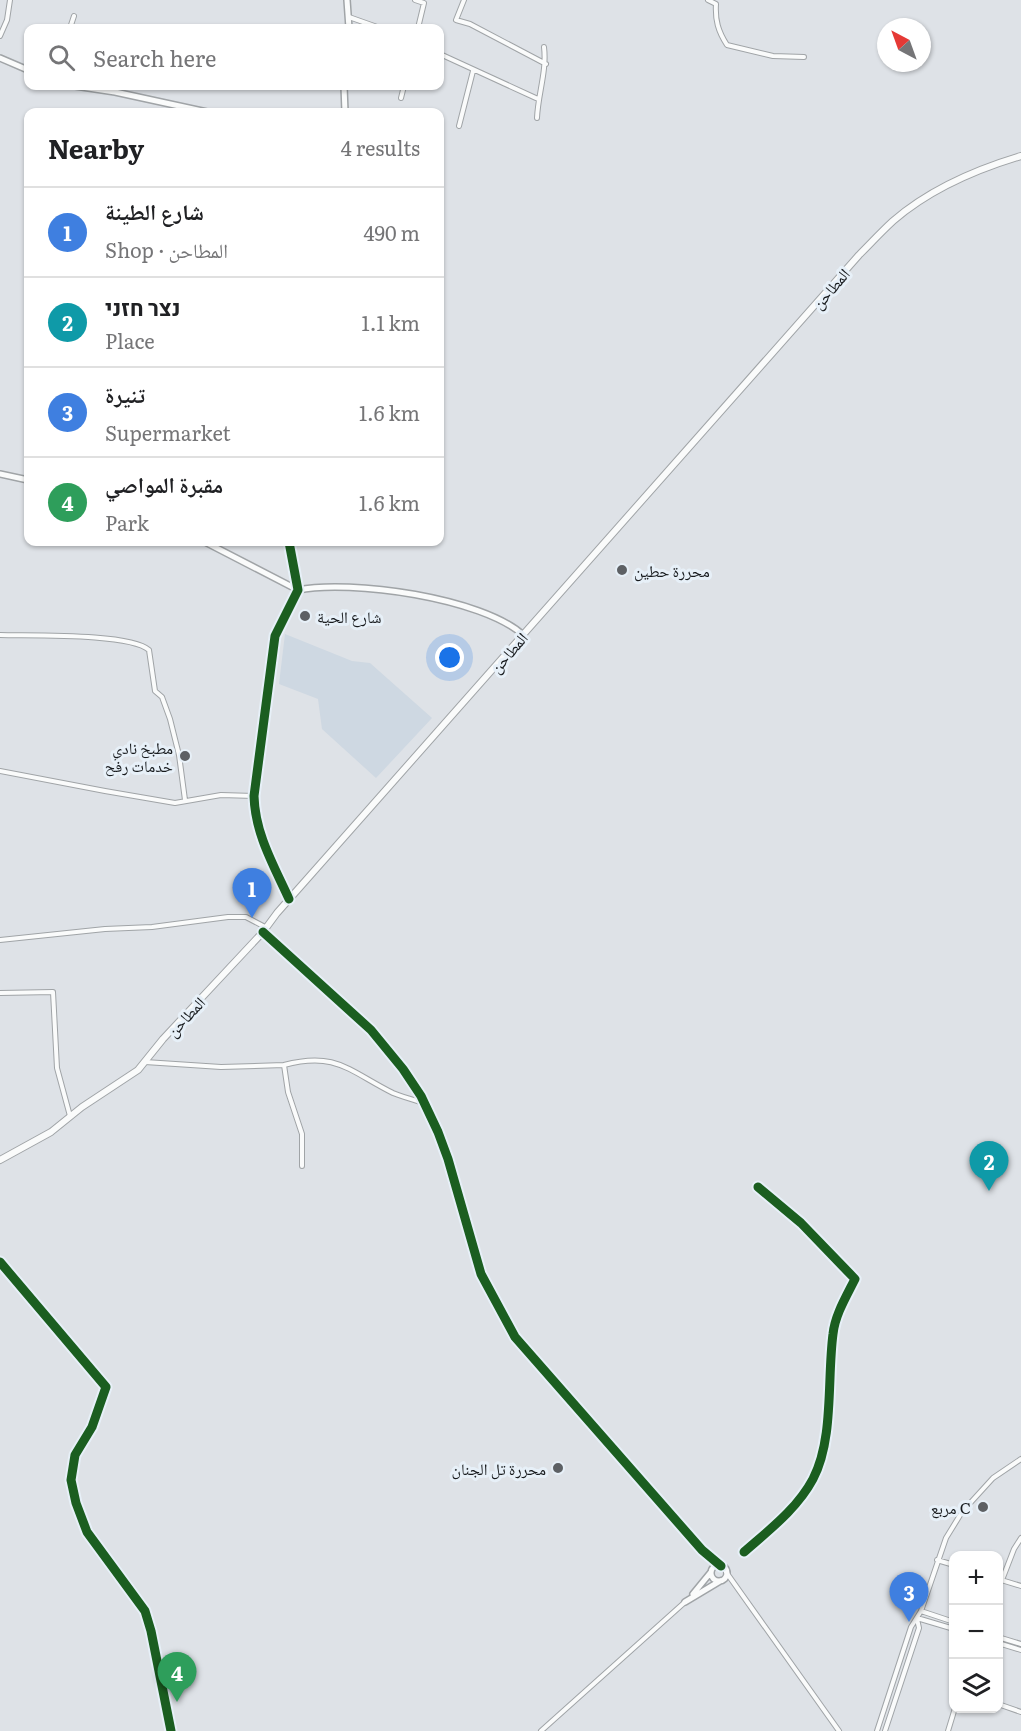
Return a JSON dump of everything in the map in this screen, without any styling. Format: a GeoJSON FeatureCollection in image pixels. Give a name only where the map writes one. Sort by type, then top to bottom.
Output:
{"type":"FeatureCollection","features":[{"type":"Feature","properties":{"kind":"main road","name":"المطاحن"},"geometry":{"type":"LineString","coordinates":[[0,1160],[51,1132],[145,1062],[859,255],[892,222],[917,202],[958,178],[1021,156]]}},
{"type":"Feature","properties":{"kind":"street"},"geometry":{"type":"LineString","coordinates":[[0,36],[7,20],[10,0]]}},
{"type":"Feature","properties":{"kind":"street"},"geometry":{"type":"LineString","coordinates":[[346,0],[349,24]]}},
{"type":"Feature","properties":{"kind":"street"},"geometry":{"type":"LineString","coordinates":[[416,0],[424,3],[419,24]]}},
{"type":"Feature","properties":{"kind":"street"},"geometry":{"type":"LineString","coordinates":[[464,0],[456,20],[470,24],[546,64]]}},
{"type":"Feature","properties":{"kind":"street"},"geometry":{"type":"LineString","coordinates":[[708,0],[716,4],[715,16],[718,32],[727,45],[773,56],[804,57]]}},
{"type":"Feature","properties":{"kind":"street"},"geometry":{"type":"LineString","coordinates":[[71,24],[74,16]]}},
{"type":"Feature","properties":{"kind":"street"},"geometry":{"type":"LineString","coordinates":[[349,17],[369,24]]}},
{"type":"Feature","properties":{"kind":"street"},"geometry":{"type":"LineString","coordinates":[[537,118],[538,99],[546,64],[544,47]]}},
{"type":"Feature","properties":{"kind":"street"},"geometry":{"type":"LineString","coordinates":[[444,56],[538,99]]}},
{"type":"Feature","properties":{"kind":"street"},"geometry":{"type":"LineString","coordinates":[[0,58],[24,68]]}},
{"type":"Feature","properties":{"kind":"street"},"geometry":{"type":"LineString","coordinates":[[459,126],[473,71]]}},
{"type":"Feature","properties":{"kind":"street"},"geometry":{"type":"LineString","coordinates":[[102,90],[189,108]]}},
{"type":"Feature","properties":{"kind":"street"},"geometry":{"type":"LineString","coordinates":[[344,90],[345,108]]}},
{"type":"Feature","properties":{"kind":"street"},"geometry":{"type":"LineString","coordinates":[[401,98],[403,90]]}},
{"type":"Feature","properties":{"kind":"street"},"geometry":{"type":"LineString","coordinates":[[0,474],[24,479]]}},
{"type":"Feature","properties":{"kind":"street"},"geometry":{"type":"LineString","coordinates":[[213,546],[298,590],[314,587],[339,587],[436,598],[496,616],[523,635]]}},
{"type":"Feature","properties":{"kind":"street"},"geometry":{"type":"LineString","coordinates":[[288,899],[265,849],[254,806],[254,796],[275,636],[298,590],[290,546]]}},
{"type":"Feature","properties":{"kind":"street"},"geometry":{"type":"LineString","coordinates":[[0,635],[60,635],[143,644],[149,650],[155,691],[162,697],[170,719],[179,755],[185,800]]}},
{"type":"Feature","properties":{"kind":"street"},"geometry":{"type":"LineString","coordinates":[[0,771],[175,803],[221,795],[254,796]]}},
{"type":"Feature","properties":{"kind":"street"},"geometry":{"type":"LineString","coordinates":[[0,940],[246,917],[264,930],[371,1030],[403,1069],[424,1103],[448,1160],[481,1274],[515,1337],[702,1550],[726,1572],[839,1731]]}},
{"type":"Feature","properties":{"kind":"street"},"geometry":{"type":"LineString","coordinates":[[0,993],[53,992],[57,1068],[70,1116]]}},
{"type":"Feature","properties":{"kind":"street"},"geometry":{"type":"LineString","coordinates":[[145,1062],[220,1067],[284,1065],[304,1060],[333,1061],[394,1094],[424,1103]]}},
{"type":"Feature","properties":{"kind":"street"},"geometry":{"type":"LineString","coordinates":[[284,1065],[288,1092],[302,1134],[302,1166]]}},
{"type":"Feature","properties":{"kind":"street"},"geometry":{"type":"LineString","coordinates":[[744,1552],[790,1511],[808,1487],[820,1463],[827,1438],[833,1333],[839,1311],[855,1279],[801,1223],[758,1187]]}},
{"type":"Feature","properties":{"kind":"street"},"geometry":{"type":"LineString","coordinates":[[0,1262],[106,1387],[92,1427],[75,1455],[71,1480],[75,1503],[87,1533],[145,1611],[171,1731]]}},
{"type":"Feature","properties":{"kind":"street"},"geometry":{"type":"LineString","coordinates":[[877,1731],[911,1627],[921,1611],[946,1538],[962,1512],[993,1478],[1021,1459]]}},
{"type":"Feature","properties":{"kind":"street"},"geometry":{"type":"LineString","coordinates":[[1003,1573],[1021,1538]]}},
{"type":"Feature","properties":{"kind":"street"},"geometry":{"type":"LineString","coordinates":[[702,1550],[713,1578],[731,1580]]}},
{"type":"Feature","properties":{"kind":"street"},"geometry":{"type":"LineString","coordinates":[[937,1560],[949,1564]]}},
{"type":"Feature","properties":{"kind":"street"},"geometry":{"type":"LineString","coordinates":[[541,1731],[686,1602],[716,1566],[721,1566]]}},
{"type":"Feature","properties":{"kind":"street"},"geometry":{"type":"LineString","coordinates":[[686,1602],[721,1580],[726,1572]]}},
{"type":"Feature","properties":{"kind":"street"},"geometry":{"type":"LineString","coordinates":[[1003,1581],[1021,1586]]}},
{"type":"Feature","properties":{"kind":"street"},"geometry":{"type":"LineString","coordinates":[[921,1611],[949,1620]]}},
{"type":"Feature","properties":{"kind":"street"},"geometry":{"type":"LineString","coordinates":[[917,1618],[949,1628]]}},
{"type":"Feature","properties":{"kind":"street"},"geometry":{"type":"LineString","coordinates":[[885,1731],[919,1628],[917,1618]]}},
{"type":"Feature","properties":{"kind":"street"},"geometry":{"type":"LineString","coordinates":[[1003,1638],[1021,1644]]}},
{"type":"Feature","properties":{"kind":"street"},"geometry":{"type":"LineString","coordinates":[[1003,1644],[1021,1650]]}},
{"type":"Feature","properties":{"kind":"street"},"geometry":{"type":"LineString","coordinates":[[1003,1705],[1021,1712]]}},
{"type":"Feature","properties":{"kind":"street"},"geometry":{"type":"LineString","coordinates":[[948,1731],[953,1713]]}},
{"type":"Feature","properties":{"kind":"shaded area"},"geometry":{"type":"Polygon","coordinates":[[[285,634],[352,661],[370,663],[432,718],[376,778],[322,729],[318,699],[279,684],[285,634]]]}},
{"type":"Feature","properties":{"kind":"cycle path"},"geometry":{"type":"LineString","coordinates":[[289,899],[262,837],[254,796],[275,636],[298,590],[290,546]]}},
{"type":"Feature","properties":{"kind":"cycle path"},"geometry":{"type":"LineString","coordinates":[[263,932],[371,1030],[403,1069],[421,1096],[438,1132],[481,1274],[515,1337],[702,1550],[721,1566]]}},
{"type":"Feature","properties":{"kind":"cycle path"},"geometry":{"type":"LineString","coordinates":[[744,1552],[799,1500],[813,1479],[820,1463],[829,1408],[834,1327],[841,1306],[855,1279],[801,1223],[758,1187]]}},
{"type":"Feature","properties":{"kind":"cycle path"},"geometry":{"type":"LineString","coordinates":[[0,1262],[106,1387],[92,1427],[75,1455],[71,1480],[76,1503],[87,1532],[145,1611],[171,1731]]}},
{"type":"Feature","properties":{"kind":"place","name":"محررة حطين"},"geometry":{"type":"Point","coordinates":[622,570]}},
{"type":"Feature","properties":{"kind":"place","name":"شارع الحية"},"geometry":{"type":"Point","coordinates":[305,616]}},
{"type":"Feature","properties":{"kind":"place","name":"مطبخ نادي خدمات رفح"},"geometry":{"type":"Point","coordinates":[185,756]}},
{"type":"Feature","properties":{"kind":"place","name":"شارع الطينة"},"geometry":{"type":"Point","coordinates":[252,918]}},
{"type":"Feature","properties":{"kind":"place","name":"נצר חזני"},"geometry":{"type":"Point","coordinates":[989,1191]}},
{"type":"Feature","properties":{"kind":"place","name":"محررة تل الجنان"},"geometry":{"type":"Point","coordinates":[558,1468]}},
{"type":"Feature","properties":{"kind":"place","name":"مربع C"},"geometry":{"type":"Point","coordinates":[983,1507]}},
{"type":"Feature","properties":{"kind":"place","name":"تنيرة"},"geometry":{"type":"Point","coordinates":[909,1622]}},
{"type":"Feature","properties":{"kind":"place","name":"مقبرة المواصي"},"geometry":{"type":"Point","coordinates":[177,1702]}}]}
